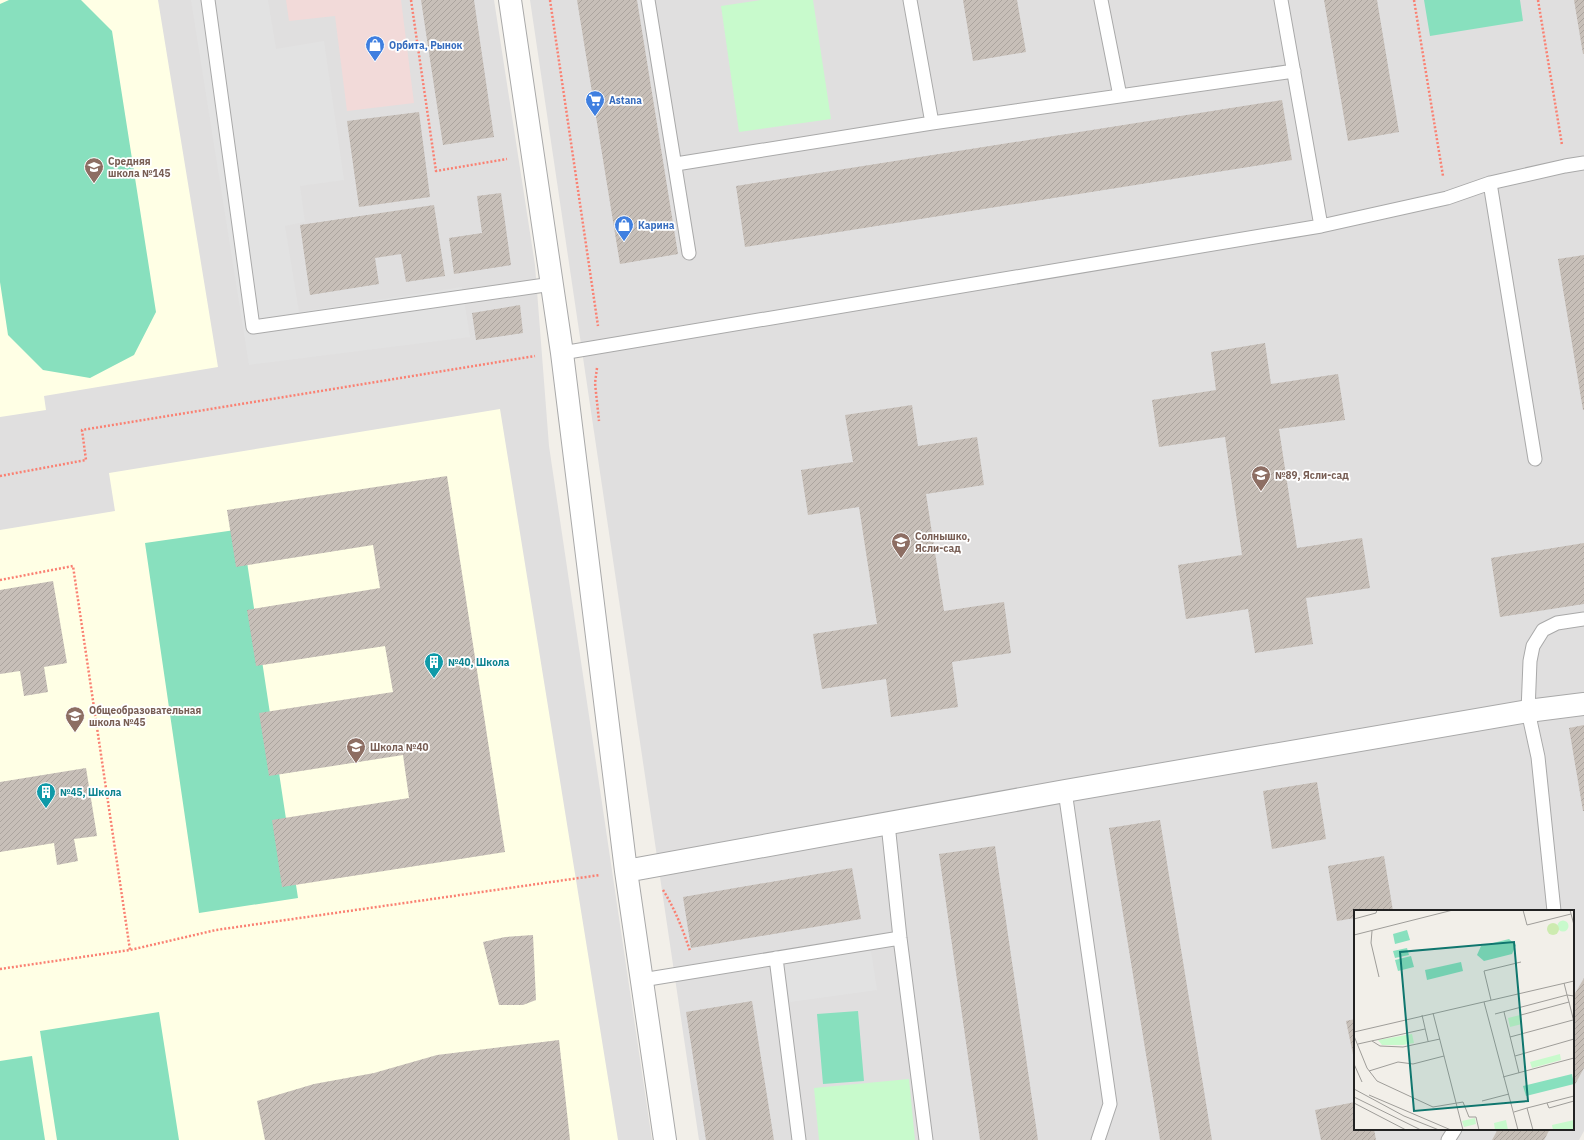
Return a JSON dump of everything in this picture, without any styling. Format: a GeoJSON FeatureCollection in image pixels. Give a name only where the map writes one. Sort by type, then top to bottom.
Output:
{"type":"FeatureCollection","features":[{"type":"Feature","properties":{"kind":"street"},"geometry":{"type":"LineString","coordinates":[[510,0],[562,353],[626,870],[665,1140]]}},
{"type":"Feature","properties":{"kind":"street"},"geometry":{"type":"LineString","coordinates":[[626,870],[1065,791],[1528,711],[1584,704]]}},
{"type":"Feature","properties":{"kind":"lane"},"geometry":{"type":"LineString","coordinates":[[208,0],[253,327],[552,284]]}},
{"type":"Feature","properties":{"kind":"lane"},"geometry":{"type":"LineString","coordinates":[[648,0],[676,164],[689,253]]}},
{"type":"Feature","properties":{"kind":"lane"},"geometry":{"type":"LineString","coordinates":[[910,0],[932,123]]}},
{"type":"Feature","properties":{"kind":"lane"},"geometry":{"type":"LineString","coordinates":[[1101,0],[1120,96]]}},
{"type":"Feature","properties":{"kind":"lane"},"geometry":{"type":"LineString","coordinates":[[1281,0],[1321,226]]}},
{"type":"Feature","properties":{"kind":"lane"},"geometry":{"type":"LineString","coordinates":[[676,164],[932,123],[1294,70]]}},
{"type":"Feature","properties":{"kind":"lane"},"geometry":{"type":"LineString","coordinates":[[562,353],[1321,226],[1447,198],[1490,183],[1584,163]]}},
{"type":"Feature","properties":{"kind":"lane"},"geometry":{"type":"LineString","coordinates":[[1490,183],[1535,459]]}},
{"type":"Feature","properties":{"kind":"lane"},"geometry":{"type":"LineString","coordinates":[[1554,910],[1538,757],[1528,711],[1530,661],[1533,646],[1543,630],[1557,623],[1584,619]]}},
{"type":"Feature","properties":{"kind":"lane"},"geometry":{"type":"LineString","coordinates":[[1065,791],[1110,1104],[1098,1140]]}},
{"type":"Feature","properties":{"kind":"lane"},"geometry":{"type":"LineString","coordinates":[[888,824],[900,938],[926,1140]]}},
{"type":"Feature","properties":{"kind":"lane"},"geometry":{"type":"LineString","coordinates":[[642,980],[900,938]]}},
{"type":"Feature","properties":{"kind":"lane"},"geometry":{"type":"LineString","coordinates":[[776,958],[799,1140]]}},
{"type":"Feature","properties":{"kind":"lane"},"geometry":{"type":"LineString","coordinates":[[1448,1140],[1453,1130]]}},
{"type":"Feature","properties":{"kind":"path"},"geometry":{"type":"LineString","coordinates":[[411,0],[436,171],[533,155]]}},
{"type":"Feature","properties":{"kind":"path"},"geometry":{"type":"LineString","coordinates":[[550,0],[601,346],[595,383],[599,422]]}},
{"type":"Feature","properties":{"kind":"path"},"geometry":{"type":"LineString","coordinates":[[1414,0],[1447,198]]}},
{"type":"Feature","properties":{"kind":"path"},"geometry":{"type":"LineString","coordinates":[[1538,0],[1565,166]]}},
{"type":"Feature","properties":{"kind":"path"},"geometry":{"type":"LineString","coordinates":[[0,476],[86,460],[82,430],[526,357],[562,353]]}},
{"type":"Feature","properties":{"kind":"path"},"geometry":{"type":"LineString","coordinates":[[0,580],[72,566],[130,950]]}},
{"type":"Feature","properties":{"kind":"path"},"geometry":{"type":"LineString","coordinates":[[649,866],[669,898],[684,933],[690,952],[702,970]]}},
{"type":"Feature","properties":{"kind":"path"},"geometry":{"type":"LineString","coordinates":[[0,969],[130,950],[216,930],[576,879],[626,870]]}},
{"type":"Feature","properties":{"kind":"shaded area"},"geometry":{"type":"Polygon","coordinates":[[[0,0],[494,0],[535,265],[549,446],[652,1140],[0,1140],[0,0]]]}},
{"type":"Feature","properties":{"kind":"shaded area","name":"Средняя школа №145"},"geometry":{"type":"Polygon","coordinates":[[[0,0],[158,0],[218,367],[44,396],[46,410],[0,417],[0,0]]]}},
{"type":"Feature","properties":{"kind":"shaded area"},"geometry":{"type":"Polygon","coordinates":[[[191,0],[268,0],[276,49],[324,41],[344,180],[300,186],[305,222],[285,226],[299,312],[462,287],[470,337],[249,365],[191,0]]]}},
{"type":"Feature","properties":{"kind":"shaded area","name":"Орбита, Рынок"},"geometry":{"type":"Polygon","coordinates":[[[286,0],[401,0],[414,103],[347,111],[335,16],[289,21],[286,0]]]}},
{"type":"Feature","properties":{"kind":"shaded area"},"geometry":{"type":"Polygon","coordinates":[[[530,0],[1584,0],[1584,1131],[1579,1140],[699,1140],[530,0]]]}},
{"type":"Feature","properties":{"kind":"shaded area","name":"Школа №40"},"geometry":{"type":"Polygon","coordinates":[[[500,409],[618,1140],[0,1140],[0,530],[115,511],[109,473],[500,409]]]}},
{"type":"Feature","properties":{"kind":"shaded area"},"geometry":{"type":"Polygon","coordinates":[[[871,951],[877,990],[790,1002],[784,963],[871,951]]]}},
{"type":"Feature","properties":{"kind":"green space","name":"Средняя школа №145"},"geometry":{"type":"Polygon","coordinates":[[[9,0],[81,0],[112,31],[156,312],[134,355],[90,378],[43,370],[8,335],[0,282],[0,4],[9,0]]]}},
{"type":"Feature","properties":{"kind":"green space"},"geometry":{"type":"Polygon","coordinates":[[[761,0],[813,0],[831,119],[739,132],[721,6],[761,0]]]}},
{"type":"Feature","properties":{"kind":"green space"},"geometry":{"type":"Polygon","coordinates":[[[1424,0],[1520,0],[1523,21],[1430,36],[1424,0]]]}},
{"type":"Feature","properties":{"kind":"green space"},"geometry":{"type":"Polygon","coordinates":[[[242,529],[298,898],[199,913],[145,543],[242,529]]]}},
{"type":"Feature","properties":{"kind":"green space"},"geometry":{"type":"Polygon","coordinates":[[[858,1011],[864,1081],[823,1084],[817,1014],[858,1011]]]}},
{"type":"Feature","properties":{"kind":"green space"},"geometry":{"type":"Polygon","coordinates":[[[159,1012],[179,1140],[57,1140],[40,1031],[159,1012]]]}},
{"type":"Feature","properties":{"kind":"green space"},"geometry":{"type":"Polygon","coordinates":[[[32,1056],[45,1140],[0,1140],[0,1061],[32,1056]]]}},
{"type":"Feature","properties":{"kind":"green space"},"geometry":{"type":"Polygon","coordinates":[[[909,1079],[915,1140],[819,1140],[814,1088],[909,1079]]]}},
{"type":"Feature","properties":{"kind":"building"},"geometry":{"type":"Polygon","coordinates":[[[421,0],[474,0],[494,137],[443,145],[421,0]]]}},
{"type":"Feature","properties":{"kind":"building"},"geometry":{"type":"Polygon","coordinates":[[[577,0],[637,0],[678,254],[620,264],[577,0]]]}},
{"type":"Feature","properties":{"kind":"building"},"geometry":{"type":"Polygon","coordinates":[[[963,0],[1017,0],[1026,52],[973,61],[963,0]]]}},
{"type":"Feature","properties":{"kind":"building"},"geometry":{"type":"Polygon","coordinates":[[[1324,0],[1377,0],[1399,132],[1348,141],[1324,0]]]}},
{"type":"Feature","properties":{"kind":"building"},"geometry":{"type":"Polygon","coordinates":[[[1574,0],[1584,0],[1584,54],[1583,54],[1574,0]]]}},
{"type":"Feature","properties":{"kind":"building"},"geometry":{"type":"Polygon","coordinates":[[[1282,100],[1292,160],[745,247],[736,186],[1282,100]]]}},
{"type":"Feature","properties":{"kind":"building"},"geometry":{"type":"Polygon","coordinates":[[[419,112],[430,197],[359,207],[347,121],[419,112]]]}},
{"type":"Feature","properties":{"kind":"building"},"geometry":{"type":"Polygon","coordinates":[[[501,193],[511,265],[454,274],[449,238],[482,233],[477,196],[501,193]]]}},
{"type":"Feature","properties":{"kind":"building"},"geometry":{"type":"Polygon","coordinates":[[[434,205],[445,276],[406,282],[401,254],[375,258],[379,284],[310,295],[300,225],[434,205]]]}},
{"type":"Feature","properties":{"kind":"building"},"geometry":{"type":"Polygon","coordinates":[[[1584,255],[1584,410],[1583,410],[1558,259],[1584,255]]]}},
{"type":"Feature","properties":{"kind":"building"},"geometry":{"type":"Polygon","coordinates":[[[520,305],[523,333],[476,340],[472,313],[520,305]]]}},
{"type":"Feature","properties":{"kind":"building","name":"№89, Ясли-сад"},"geometry":{"type":"Polygon","coordinates":[[[1265,343],[1271,384],[1338,374],[1345,420],[1279,429],[1297,548],[1362,538],[1370,588],[1306,598],[1313,644],[1255,653],[1248,609],[1186,619],[1178,565],[1242,555],[1225,437],[1159,447],[1152,400],[1216,390],[1211,352],[1265,343]]]}},
{"type":"Feature","properties":{"kind":"building","name":"Солнышко, Ясли-сад"},"geometry":{"type":"Polygon","coordinates":[[[912,405],[918,446],[977,437],[984,485],[926,494],[944,611],[1004,602],[1011,653],[952,662],[958,707],[891,717],[886,679],[822,689],[813,634],[877,624],[859,507],[808,515],[801,470],[853,462],[845,415],[912,405]]]}},
{"type":"Feature","properties":{"kind":"building","name":"№40, Школа"},"geometry":{"type":"Polygon","coordinates":[[[447,476],[505,852],[282,887],[272,820],[409,798],[403,755],[269,776],[259,713],[393,692],[385,646],[256,666],[247,610],[380,588],[373,545],[236,567],[227,510],[447,476]]]}},
{"type":"Feature","properties":{"kind":"building"},"geometry":{"type":"Polygon","coordinates":[[[1584,543],[1584,604],[1500,617],[1491,558],[1584,543]]]}},
{"type":"Feature","properties":{"kind":"building"},"geometry":{"type":"Polygon","coordinates":[[[53,581],[67,663],[44,667],[48,692],[24,696],[20,671],[0,674],[0,590],[53,581]]]}},
{"type":"Feature","properties":{"kind":"building"},"geometry":{"type":"Polygon","coordinates":[[[1584,725],[1584,811],[1583,811],[1569,728],[1584,725]]]}},
{"type":"Feature","properties":{"kind":"building","name":"№45, Школа"},"geometry":{"type":"Polygon","coordinates":[[[86,768],[97,836],[74,839],[78,861],[57,865],[54,843],[0,852],[0,782],[86,768]]]}},
{"type":"Feature","properties":{"kind":"building"},"geometry":{"type":"Polygon","coordinates":[[[1317,782],[1326,839],[1272,849],[1263,791],[1317,782]]]}},
{"type":"Feature","properties":{"kind":"building"},"geometry":{"type":"Polygon","coordinates":[[[1160,820],[1212,1140],[1160,1140],[1109,828],[1160,820]]]}},
{"type":"Feature","properties":{"kind":"building"},"geometry":{"type":"Polygon","coordinates":[[[995,846],[1038,1140],[980,1140],[939,854],[995,846]]]}},
{"type":"Feature","properties":{"kind":"building"},"geometry":{"type":"Polygon","coordinates":[[[1384,856],[1393,910],[1354,910],[1354,918],[1337,921],[1328,866],[1384,856]]]}},
{"type":"Feature","properties":{"kind":"building"},"geometry":{"type":"Polygon","coordinates":[[[852,868],[861,919],[691,948],[683,897],[852,868]]]}},
{"type":"Feature","properties":{"kind":"building"},"geometry":{"type":"Polygon","coordinates":[[[533,935],[536,1000],[523,1005],[499,1005],[483,942],[505,937],[533,935]]]}},
{"type":"Feature","properties":{"kind":"building"},"geometry":{"type":"Polygon","coordinates":[[[1584,978],[1584,1068],[1574,1086],[1574,995],[1584,978]]]}},
{"type":"Feature","properties":{"kind":"building"},"geometry":{"type":"Polygon","coordinates":[[[752,1001],[774,1140],[706,1140],[686,1012],[752,1001]]]}},
{"type":"Feature","properties":{"kind":"building"},"geometry":{"type":"Polygon","coordinates":[[[1354,1019],[1354,1059],[1346,1021],[1354,1019]]]}},
{"type":"Feature","properties":{"kind":"building"},"geometry":{"type":"Polygon","coordinates":[[[559,1040],[570,1140],[265,1140],[257,1101],[314,1084],[374,1073],[437,1055],[559,1040]]]}},
{"type":"Feature","properties":{"kind":"building"},"geometry":{"type":"Polygon","coordinates":[[[1354,1102],[1354,1130],[1374,1130],[1376,1140],[1321,1140],[1315,1110],[1354,1102]]]}},
{"type":"Feature","properties":{"kind":"building"},"geometry":{"type":"Polygon","coordinates":[[[1497,1130],[1549,1130],[1544,1140],[1492,1140],[1497,1130]]]}},
{"type":"Feature","properties":{"kind":"place","name":"Орбита, Рынок"},"geometry":{"type":"Point","coordinates":[375,62]}},
{"type":"Feature","properties":{"kind":"place","name":"Astana"},"geometry":{"type":"Point","coordinates":[595,117]}},
{"type":"Feature","properties":{"kind":"place","name":"Средняя школа №145"},"geometry":{"type":"Point","coordinates":[94,184]}},
{"type":"Feature","properties":{"kind":"place","name":"Карина"},"geometry":{"type":"Point","coordinates":[624,242]}},
{"type":"Feature","properties":{"kind":"place","name":"№89, Ясли-сад"},"geometry":{"type":"Point","coordinates":[1261,492]}},
{"type":"Feature","properties":{"kind":"place","name":"Солнышко, Ясли-сад"},"geometry":{"type":"Point","coordinates":[901,559]}},
{"type":"Feature","properties":{"kind":"place","name":"№40, Школа"},"geometry":{"type":"Point","coordinates":[434,679]}},
{"type":"Feature","properties":{"kind":"place","name":"Общеобразовательная школа №45"},"geometry":{"type":"Point","coordinates":[75,733]}},
{"type":"Feature","properties":{"kind":"place","name":"Школа №40"},"geometry":{"type":"Point","coordinates":[356,764]}},
{"type":"Feature","properties":{"kind":"place","name":"№45, Школа"},"geometry":{"type":"Point","coordinates":[46,809]}}]}
